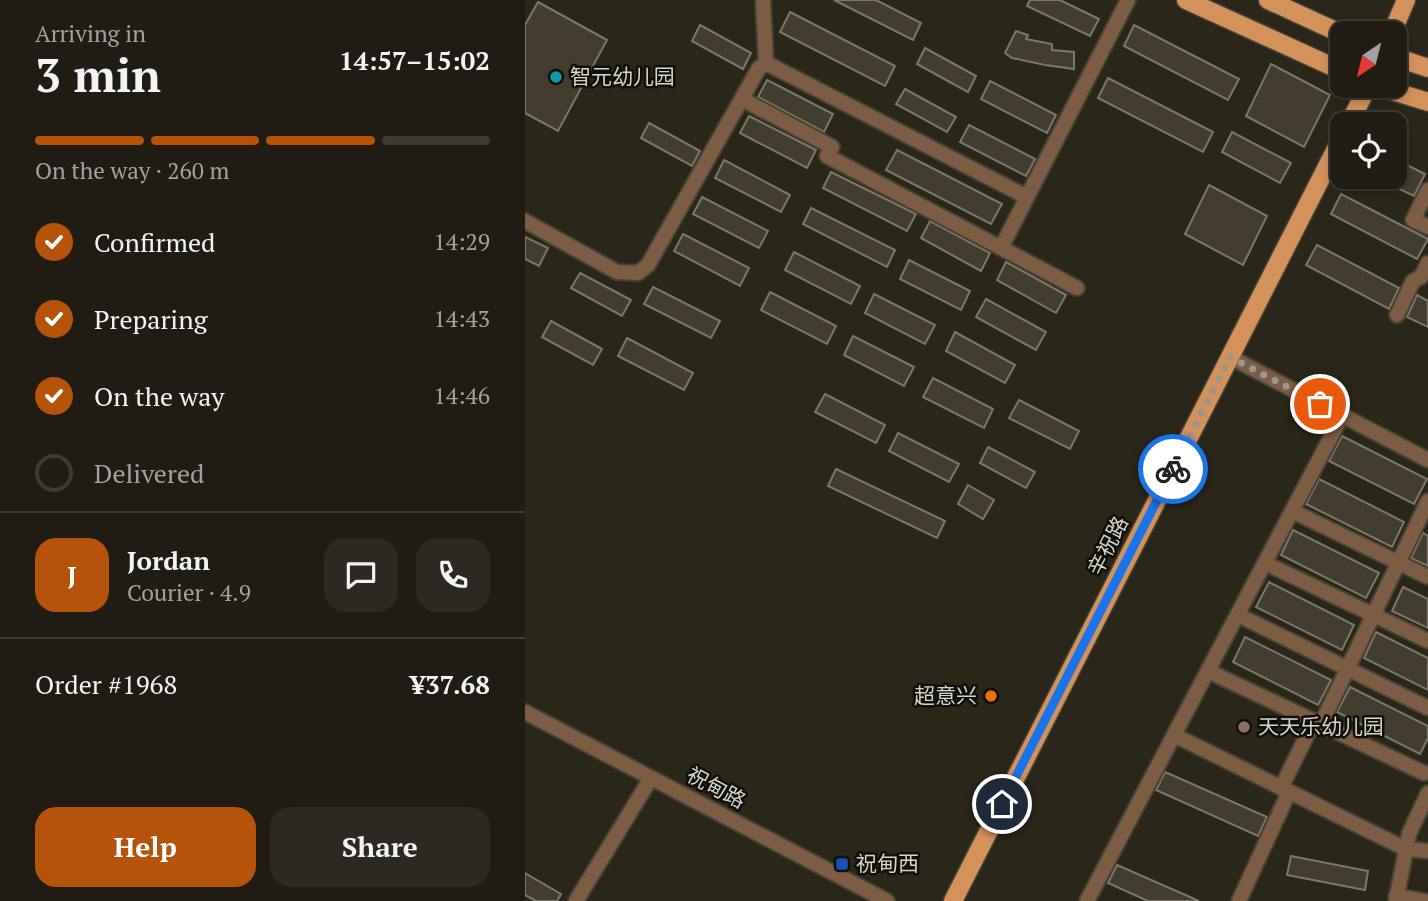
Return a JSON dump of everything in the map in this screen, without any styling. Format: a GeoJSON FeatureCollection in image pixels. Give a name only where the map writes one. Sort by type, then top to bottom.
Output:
{"type":"FeatureCollection","features":[{"type":"Feature","properties":{"kind":"main road"},"geometry":{"type":"LineString","coordinates":[[1186,0],[1330,66]]}},
{"type":"Feature","properties":{"kind":"main road"},"geometry":{"type":"LineString","coordinates":[[1268,0],[1330,28]]}},
{"type":"Feature","properties":{"kind":"main road"},"geometry":{"type":"LineString","coordinates":[[1397,21],[1406,0]]}},
{"type":"Feature","properties":{"kind":"main road"},"geometry":{"type":"LineString","coordinates":[[1407,61],[1428,68]]}},
{"type":"Feature","properties":{"kind":"main road"},"geometry":{"type":"LineString","coordinates":[[1407,95],[1428,102]]}},
{"type":"Feature","properties":{"kind":"main road","name":"辛祝路"},"geometry":{"type":"LineString","coordinates":[[953,901],[1330,161]]}},
{"type":"Feature","properties":{"kind":"street"},"geometry":{"type":"LineString","coordinates":[[763,0],[766,63]]}},
{"type":"Feature","properties":{"kind":"street"},"geometry":{"type":"LineString","coordinates":[[1001,248],[1128,0]]}},
{"type":"Feature","properties":{"kind":"street"},"geometry":{"type":"LineString","coordinates":[[525,221],[617,272],[638,273],[648,265],[759,68],[766,63]]}},
{"type":"Feature","properties":{"kind":"street"},"geometry":{"type":"LineString","coordinates":[[766,63],[1027,197]]}},
{"type":"Feature","properties":{"kind":"street"},"geometry":{"type":"LineString","coordinates":[[741,99],[832,147],[827,156],[1077,288]]}},
{"type":"Feature","properties":{"kind":"street"},"geometry":{"type":"LineString","coordinates":[[1428,190],[1413,220],[1428,228]]}},
{"type":"Feature","properties":{"kind":"street"},"geometry":{"type":"LineString","coordinates":[[1397,315],[1413,281],[1421,277],[1428,263]]}},
{"type":"Feature","properties":{"kind":"street"},"geometry":{"type":"LineString","coordinates":[[1230,357],[1428,460]]}},
{"type":"Feature","properties":{"kind":"street"},"geometry":{"type":"LineString","coordinates":[[1087,901],[1342,416]]}},
{"type":"Feature","properties":{"kind":"street"},"geometry":{"type":"LineString","coordinates":[[1239,901],[1285,790],[1317,722],[1347,668],[1428,501]]}},
{"type":"Feature","properties":{"kind":"street"},"geometry":{"type":"LineString","coordinates":[[1292,511],[1428,577]]}},
{"type":"Feature","properties":{"kind":"street"},"geometry":{"type":"LineString","coordinates":[[1265,563],[1428,641]]}},
{"type":"Feature","properties":{"kind":"street"},"geometry":{"type":"LineString","coordinates":[[1238,615],[1428,708]]}},
{"type":"Feature","properties":{"kind":"street"},"geometry":{"type":"LineString","coordinates":[[1208,671],[1427,771]]}},
{"type":"Feature","properties":{"kind":"street","name":"祝甸路"},"geometry":{"type":"LineString","coordinates":[[525,712],[887,901]]}},
{"type":"Feature","properties":{"kind":"street"},"geometry":{"type":"LineString","coordinates":[[1174,735],[1406,849],[1428,852]]}},
{"type":"Feature","properties":{"kind":"street"},"geometry":{"type":"LineString","coordinates":[[576,901],[651,778]]}},
{"type":"Feature","properties":{"kind":"street"},"geometry":{"type":"LineString","coordinates":[[1424,901],[1396,899],[1409,834],[1428,793]]}},
{"type":"Feature","properties":{"kind":"building"},"geometry":{"type":"Polygon","coordinates":[[[834,0],[876,0],[921,23],[913,40],[834,0]]]}},
{"type":"Feature","properties":{"kind":"building"},"geometry":{"type":"Polygon","coordinates":[[[1030,0],[1060,0],[1099,19],[1090,36],[1027,6],[1030,0]]]}},
{"type":"Feature","properties":{"kind":"building","name":"智元幼儿园"},"geometry":{"type":"Polygon","coordinates":[[[538,2],[607,40],[558,131],[525,113],[525,25],[538,2]]]}},
{"type":"Feature","properties":{"kind":"building"},"geometry":{"type":"Polygon","coordinates":[[[790,12],[895,66],[885,86],[780,32],[790,12]]]}},
{"type":"Feature","properties":{"kind":"building"},"geometry":{"type":"Polygon","coordinates":[[[700,25],[751,53],[743,69],[692,41],[700,25]]]}},
{"type":"Feature","properties":{"kind":"building"},"geometry":{"type":"Polygon","coordinates":[[[1134,25],[1239,79],[1228,100],[1124,46],[1134,25]]]}},
{"type":"Feature","properties":{"kind":"building"},"geometry":{"type":"Polygon","coordinates":[[[1016,31],[1028,35],[1026,39],[1052,44],[1052,50],[1074,52],[1074,69],[1012,58],[1005,53],[1016,31]]]}},
{"type":"Feature","properties":{"kind":"building"},"geometry":{"type":"Polygon","coordinates":[[[925,48],[976,76],[968,92],[917,64],[925,48]]]}},
{"type":"Feature","properties":{"kind":"building"},"geometry":{"type":"Polygon","coordinates":[[[1271,64],[1330,95],[1304,147],[1246,116],[1271,64]]]}},
{"type":"Feature","properties":{"kind":"building"},"geometry":{"type":"Polygon","coordinates":[[[1108,78],[1213,132],[1203,152],[1098,98],[1108,78]]]}},
{"type":"Feature","properties":{"kind":"building"},"geometry":{"type":"Polygon","coordinates":[[[767,80],[833,114],[824,132],[758,97],[767,80]]]}},
{"type":"Feature","properties":{"kind":"building"},"geometry":{"type":"Polygon","coordinates":[[[990,81],[1056,115],[1047,133],[981,99],[990,81]]]}},
{"type":"Feature","properties":{"kind":"building"},"geometry":{"type":"Polygon","coordinates":[[[905,89],[956,117],[947,132],[896,104],[905,89]]]}},
{"type":"Feature","properties":{"kind":"building"},"geometry":{"type":"Polygon","coordinates":[[[749,116],[816,150],[807,168],[740,133],[749,116]]]}},
{"type":"Feature","properties":{"kind":"building"},"geometry":{"type":"Polygon","coordinates":[[[649,123],[700,151],[692,166],[641,138],[649,123]]]}},
{"type":"Feature","properties":{"kind":"building"},"geometry":{"type":"Polygon","coordinates":[[[969,125],[1035,159],[1026,176],[960,142],[969,125]]]}},
{"type":"Feature","properties":{"kind":"building"},"geometry":{"type":"Polygon","coordinates":[[[1232,132],[1291,163],[1280,183],[1222,152],[1232,132]]]}},
{"type":"Feature","properties":{"kind":"building"},"geometry":{"type":"Polygon","coordinates":[[[897,150],[1002,204],[991,224],[886,170],[897,150]]]}},
{"type":"Feature","properties":{"kind":"building"},"geometry":{"type":"Polygon","coordinates":[[[724,160],[790,195],[781,212],[715,178],[724,160]]]}},
{"type":"Feature","properties":{"kind":"building"},"geometry":{"type":"Polygon","coordinates":[[[1407,165],[1425,174],[1414,196],[1399,189],[1407,189],[1407,165]]]}},
{"type":"Feature","properties":{"kind":"building"},"geometry":{"type":"Polygon","coordinates":[[[831,172],[916,214],[907,231],[823,188],[831,172]]]}},
{"type":"Feature","properties":{"kind":"building"},"geometry":{"type":"Polygon","coordinates":[[[1209,185],[1267,216],[1243,265],[1185,234],[1209,185]]]}},
{"type":"Feature","properties":{"kind":"building"},"geometry":{"type":"Polygon","coordinates":[[[1341,194],[1428,239],[1417,259],[1331,214],[1341,194]]]}},
{"type":"Feature","properties":{"kind":"building"},"geometry":{"type":"Polygon","coordinates":[[[702,197],[768,231],[759,248],[693,214],[702,197]]]}},
{"type":"Feature","properties":{"kind":"building"},"geometry":{"type":"Polygon","coordinates":[[[811,208],[895,250],[887,267],[803,224],[811,208]]]}},
{"type":"Feature","properties":{"kind":"building"},"geometry":{"type":"Polygon","coordinates":[[[930,221],[990,253],[981,271],[921,238],[930,221]]]}},
{"type":"Feature","properties":{"kind":"building"},"geometry":{"type":"Polygon","coordinates":[[[683,234],[749,268],[740,286],[674,251],[683,234]]]}},
{"type":"Feature","properties":{"kind":"building"},"geometry":{"type":"Polygon","coordinates":[[[525,237],[548,248],[539,266],[525,259],[525,237]]]}},
{"type":"Feature","properties":{"kind":"building"},"geometry":{"type":"Polygon","coordinates":[[[1317,245],[1399,288],[1389,309],[1306,265],[1317,245]]]}},
{"type":"Feature","properties":{"kind":"building"},"geometry":{"type":"Polygon","coordinates":[[[794,252],[860,286],[851,304],[785,270],[794,252]]]}},
{"type":"Feature","properties":{"kind":"building"},"geometry":{"type":"Polygon","coordinates":[[[909,260],[970,291],[961,310],[900,279],[909,260]]]}},
{"type":"Feature","properties":{"kind":"building"},"geometry":{"type":"Polygon","coordinates":[[[1006,262],[1066,295],[1056,313],[997,280],[1006,262]]]}},
{"type":"Feature","properties":{"kind":"building"},"geometry":{"type":"Polygon","coordinates":[[[580,273],[631,300],[622,316],[571,288],[580,273]]]}},
{"type":"Feature","properties":{"kind":"building"},"geometry":{"type":"Polygon","coordinates":[[[653,287],[720,321],[711,338],[644,304],[653,287]]]}},
{"type":"Feature","properties":{"kind":"building"},"geometry":{"type":"Polygon","coordinates":[[[770,292],[836,326],[827,344],[761,310],[770,292]]]}},
{"type":"Feature","properties":{"kind":"building"},"geometry":{"type":"Polygon","coordinates":[[[874,294],[935,325],[925,344],[865,313],[874,294]]]}},
{"type":"Feature","properties":{"kind":"building"},"geometry":{"type":"Polygon","coordinates":[[[1417,295],[1428,301],[1428,327],[1407,317],[1417,295]]]}},
{"type":"Feature","properties":{"kind":"building"},"geometry":{"type":"Polygon","coordinates":[[[986,299],[1046,332],[1036,350],[976,317],[986,299]]]}},
{"type":"Feature","properties":{"kind":"building"},"geometry":{"type":"Polygon","coordinates":[[[551,321],[602,349],[593,365],[542,337],[551,321]]]}},
{"type":"Feature","properties":{"kind":"building"},"geometry":{"type":"Polygon","coordinates":[[[955,332],[1015,365],[1005,383],[946,351],[955,332]]]}},
{"type":"Feature","properties":{"kind":"building"},"geometry":{"type":"Polygon","coordinates":[[[853,336],[914,367],[904,386],[844,355],[853,336]]]}},
{"type":"Feature","properties":{"kind":"building"},"geometry":{"type":"Polygon","coordinates":[[[627,338],[693,373],[684,390],[618,356],[627,338]]]}},
{"type":"Feature","properties":{"kind":"building"},"geometry":{"type":"Polygon","coordinates":[[[933,378],[993,409],[984,428],[923,397],[933,378]]]}},
{"type":"Feature","properties":{"kind":"building"},"geometry":{"type":"Polygon","coordinates":[[[825,394],[885,425],[876,443],[815,412],[825,394]]]}},
{"type":"Feature","properties":{"kind":"building"},"geometry":{"type":"Polygon","coordinates":[[[1019,400],[1079,431],[1070,449],[1009,418],[1019,400]]]}},
{"type":"Feature","properties":{"kind":"building"},"geometry":{"type":"Polygon","coordinates":[[[898,433],[959,464],[949,482],[889,451],[898,433]]]}},
{"type":"Feature","properties":{"kind":"building"},"geometry":{"type":"Polygon","coordinates":[[[1342,436],[1427,479],[1414,504],[1329,461],[1342,436]]]}},
{"type":"Feature","properties":{"kind":"building"},"geometry":{"type":"Polygon","coordinates":[[[988,447],[1035,472],[1026,488],[980,463],[988,447]]]}},
{"type":"Feature","properties":{"kind":"building"},"geometry":{"type":"Polygon","coordinates":[[[836,469],[945,521],[937,538],[828,486],[836,469]]]}},
{"type":"Feature","properties":{"kind":"building"},"geometry":{"type":"Polygon","coordinates":[[[1319,479],[1404,522],[1392,547],[1306,504],[1319,479]]]}},
{"type":"Feature","properties":{"kind":"building"},"geometry":{"type":"Polygon","coordinates":[[[968,485],[994,500],[983,519],[958,504],[968,485]]]}},
{"type":"Feature","properties":{"kind":"building"},"geometry":{"type":"Polygon","coordinates":[[[1293,530],[1379,573],[1366,598],[1281,555],[1293,530]]]}},
{"type":"Feature","properties":{"kind":"building"},"geometry":{"type":"Polygon","coordinates":[[[1423,533],[1428,536],[1428,566],[1411,558],[1423,533]]]}},
{"type":"Feature","properties":{"kind":"building"},"geometry":{"type":"Polygon","coordinates":[[[1269,582],[1354,625],[1342,650],[1256,607],[1269,582]]]}},
{"type":"Feature","properties":{"kind":"building"},"geometry":{"type":"Polygon","coordinates":[[[1403,587],[1428,599],[1428,628],[1392,611],[1403,587]]]}},
{"type":"Feature","properties":{"kind":"building"},"geometry":{"type":"Polygon","coordinates":[[[1376,632],[1428,658],[1428,690],[1364,658],[1376,632]]]}},
{"type":"Feature","properties":{"kind":"building"},"geometry":{"type":"Polygon","coordinates":[[[1245,637],[1331,680],[1318,705],[1233,662],[1245,637]]]}},
{"type":"Feature","properties":{"kind":"building"},"geometry":{"type":"Polygon","coordinates":[[[1350,687],[1428,726],[1428,738],[1420,754],[1337,712],[1350,687]]]}},
{"type":"Feature","properties":{"kind":"building"},"geometry":{"type":"Polygon","coordinates":[[[1165,772],[1267,817],[1258,836],[1156,790],[1165,772]]]}},
{"type":"Feature","properties":{"kind":"building"},"geometry":{"type":"Polygon","coordinates":[[[1291,856],[1368,871],[1365,890],[1287,875],[1291,856]]]}},
{"type":"Feature","properties":{"kind":"building"},"geometry":{"type":"Polygon","coordinates":[[[1117,865],[1199,901],[1148,901],[1108,883],[1117,865]]]}},
{"type":"Feature","properties":{"kind":"building"},"geometry":{"type":"Polygon","coordinates":[[[525,873],[561,894],[557,901],[536,901],[525,895],[525,873]]]}},
{"type":"Feature","properties":{"kind":"way so far"},"geometry":{"type":"LineString","coordinates":[[1173,469],[1230,357],[1320,404]]}},
{"type":"Feature","properties":{"kind":"place","name":"智元幼儿园"},"geometry":{"type":"Point","coordinates":[556,77]}},
{"type":"Feature","properties":{"kind":"place","name":"超意兴"},"geometry":{"type":"Point","coordinates":[991,696]}},
{"type":"Feature","properties":{"kind":"place","name":"天天乐幼儿园"},"geometry":{"type":"Point","coordinates":[1244,727]}},
{"type":"Feature","properties":{"kind":"place","name":"祝甸西"},"geometry":{"type":"Point","coordinates":[842,864]}},
{"type":"Feature","properties":{"kind":"route"},"geometry":{"type":"LineString","coordinates":[[1002,804],[1173,469]]}}]}
